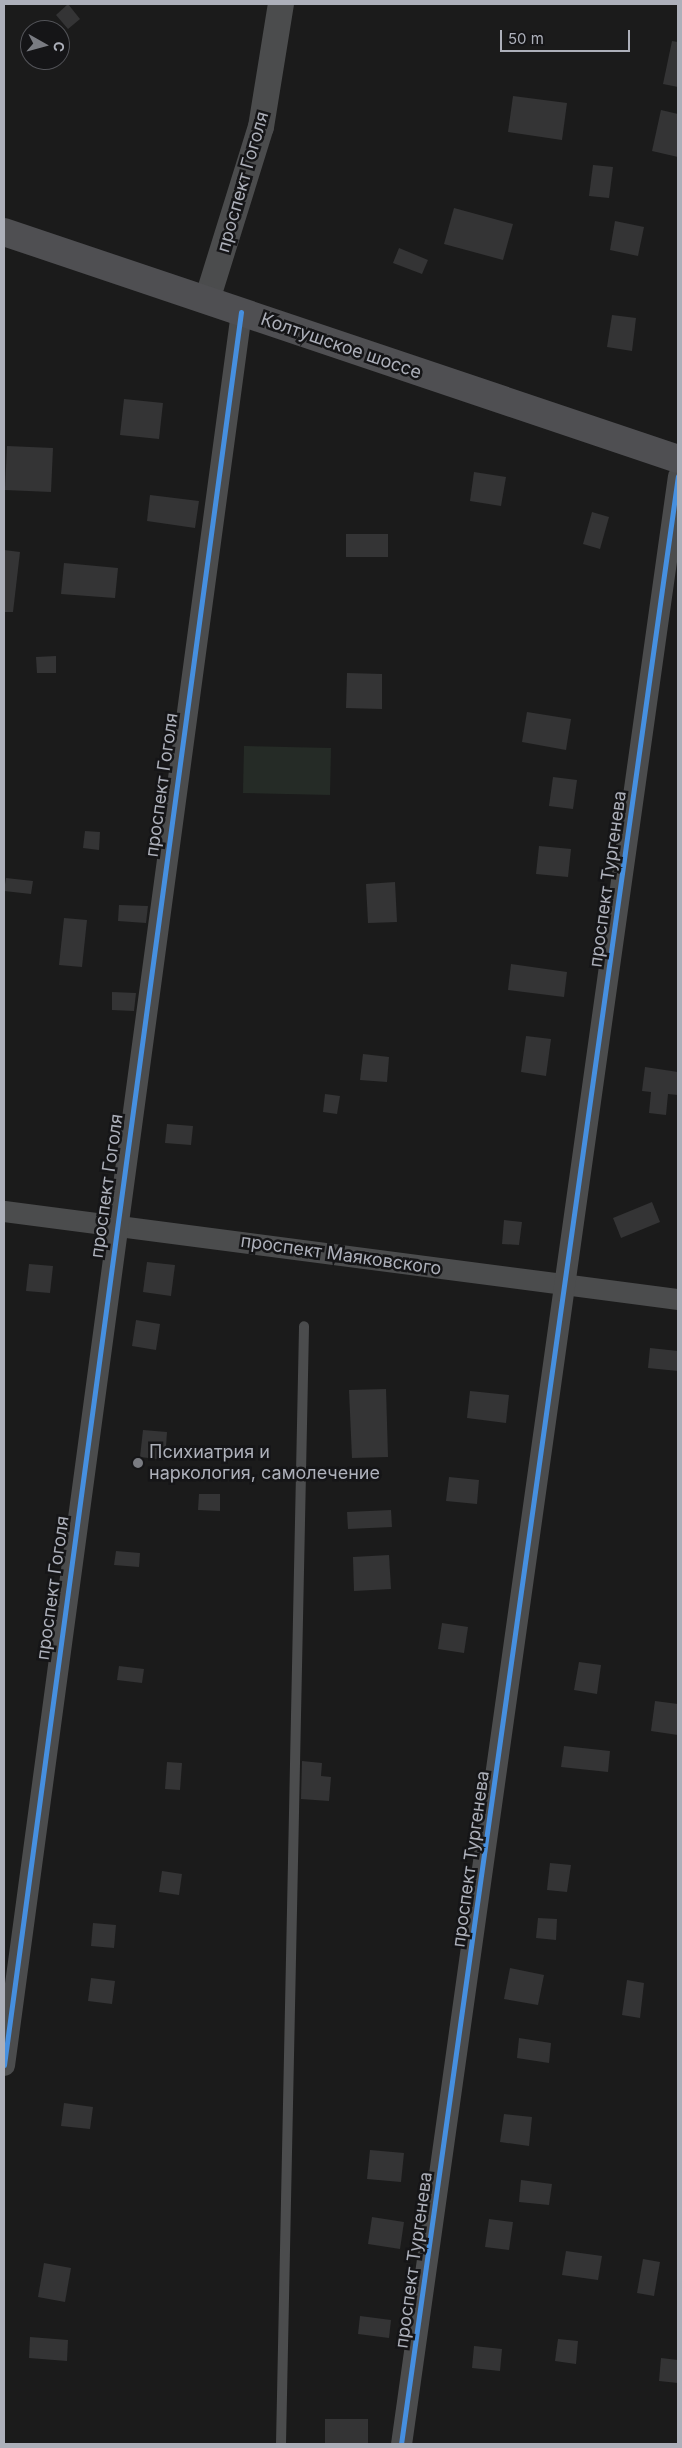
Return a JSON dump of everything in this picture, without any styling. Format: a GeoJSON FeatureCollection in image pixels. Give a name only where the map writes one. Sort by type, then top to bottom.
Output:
{"type":"FeatureCollection","features":[{"type":"Feature","properties":{"kind":"main road","name":"Колтушское шоссе"},"geometry":{"type":"LineString","coordinates":[[4,232],[678,459]]}},
{"type":"Feature","properties":{"kind":"street","name":"проспект Гоголя"},"geometry":{"type":"LineString","coordinates":[[207,300],[262,127],[281,4]]}},
{"type":"Feature","properties":{"kind":"street","name":"проспект Гоголя"},"geometry":{"type":"LineString","coordinates":[[4,2065],[115,1225],[241,312]]}},
{"type":"Feature","properties":{"kind":"street","name":"проспект Тургенева"},"geometry":{"type":"LineString","coordinates":[[401,2444],[566,1285],[678,476]]}},
{"type":"Feature","properties":{"kind":"street","name":"проспект Маяковского"},"geometry":{"type":"LineString","coordinates":[[4,1211],[678,1300]]}},
{"type":"Feature","properties":{"kind":"lane"},"geometry":{"type":"LineString","coordinates":[[281,2444],[304,1326]]}},
{"type":"Feature","properties":{"kind":"shaded area"},"geometry":{"type":"Polygon","coordinates":[[[244,746],[331,748],[330,795],[243,793],[244,746]]]}},
{"type":"Feature","properties":{"kind":"building"},"geometry":{"type":"Polygon","coordinates":[[[68,4],[80,19],[70,27],[70,20],[60,20],[56,15],[68,4]]]}},
{"type":"Feature","properties":{"kind":"building"},"geometry":{"type":"Polygon","coordinates":[[[672,41],[678,42],[678,87],[663,84],[672,41]]]}},
{"type":"Feature","properties":{"kind":"building"},"geometry":{"type":"Polygon","coordinates":[[[513,96],[567,103],[562,140],[508,132],[513,96]]]}},
{"type":"Feature","properties":{"kind":"building"},"geometry":{"type":"Polygon","coordinates":[[[661,110],[678,114],[678,157],[652,151],[661,110]]]}},
{"type":"Feature","properties":{"kind":"building"},"geometry":{"type":"Polygon","coordinates":[[[593,165],[613,167],[609,198],[589,196],[593,165]]]}},
{"type":"Feature","properties":{"kind":"building"},"geometry":{"type":"Polygon","coordinates":[[[454,208],[513,224],[503,260],[444,244],[454,208]]]}},
{"type":"Feature","properties":{"kind":"building"},"geometry":{"type":"Polygon","coordinates":[[[615,221],[644,227],[638,256],[610,250],[615,221]]]}},
{"type":"Feature","properties":{"kind":"building"},"geometry":{"type":"Polygon","coordinates":[[[399,248],[428,260],[422,274],[393,263],[399,248]]]}},
{"type":"Feature","properties":{"kind":"building"},"geometry":{"type":"Polygon","coordinates":[[[612,315],[636,318],[632,351],[607,347],[612,315]]]}},
{"type":"Feature","properties":{"kind":"building"},"geometry":{"type":"Polygon","coordinates":[[[124,399],[163,403],[159,439],[120,435],[124,399]]]}},
{"type":"Feature","properties":{"kind":"building"},"geometry":{"type":"Polygon","coordinates":[[[7,446],[53,448],[51,492],[5,490],[7,446]]]}},
{"type":"Feature","properties":{"kind":"building"},"geometry":{"type":"Polygon","coordinates":[[[474,472],[506,477],[501,506],[470,501],[474,472]]]}},
{"type":"Feature","properties":{"kind":"building"},"geometry":{"type":"Polygon","coordinates":[[[150,495],[199,501],[195,528],[147,521],[150,495]]]}},
{"type":"Feature","properties":{"kind":"building"},"geometry":{"type":"Polygon","coordinates":[[[592,512],[609,517],[600,549],[583,544],[592,512]]]}},
{"type":"Feature","properties":{"kind":"building"},"geometry":{"type":"Polygon","coordinates":[[[346,534],[388,534],[388,557],[346,557],[346,534]]]}},
{"type":"Feature","properties":{"kind":"building"},"geometry":{"type":"Polygon","coordinates":[[[4,550],[20,552],[13,612],[4,612],[4,550]]]}},
{"type":"Feature","properties":{"kind":"building"},"geometry":{"type":"Polygon","coordinates":[[[64,563],[118,568],[115,598],[61,594],[64,563]]]}},
{"type":"Feature","properties":{"kind":"building"},"geometry":{"type":"Polygon","coordinates":[[[56,656],[56,673],[37,673],[36,657],[56,656]]]}},
{"type":"Feature","properties":{"kind":"building"},"geometry":{"type":"Polygon","coordinates":[[[347,673],[382,674],[382,709],[346,708],[347,673]]]}},
{"type":"Feature","properties":{"kind":"building"},"geometry":{"type":"Polygon","coordinates":[[[527,712],[571,719],[566,750],[522,742],[527,712]]]}},
{"type":"Feature","properties":{"kind":"building"},"geometry":{"type":"Polygon","coordinates":[[[553,777],[577,780],[573,809],[549,806],[553,777]]]}},
{"type":"Feature","properties":{"kind":"building"},"geometry":{"type":"Polygon","coordinates":[[[85,831],[100,832],[99,850],[83,848],[85,831]]]}},
{"type":"Feature","properties":{"kind":"building"},"geometry":{"type":"Polygon","coordinates":[[[539,846],[571,849],[568,877],[536,874],[539,846]]]}},
{"type":"Feature","properties":{"kind":"building"},"geometry":{"type":"Polygon","coordinates":[[[6,878],[33,881],[31,894],[4,891],[6,878]]]}},
{"type":"Feature","properties":{"kind":"building"},"geometry":{"type":"Polygon","coordinates":[[[395,882],[397,922],[368,923],[366,884],[395,882]]]}},
{"type":"Feature","properties":{"kind":"building"},"geometry":{"type":"Polygon","coordinates":[[[119,905],[148,906],[146,923],[118,921],[119,905]]]}},
{"type":"Feature","properties":{"kind":"building"},"geometry":{"type":"Polygon","coordinates":[[[64,918],[87,920],[82,967],[59,965],[64,918]]]}},
{"type":"Feature","properties":{"kind":"building"},"geometry":{"type":"Polygon","coordinates":[[[511,964],[567,972],[564,997],[508,990],[511,964]]]}},
{"type":"Feature","properties":{"kind":"building"},"geometry":{"type":"Polygon","coordinates":[[[112,992],[136,993],[134,1011],[112,1010],[112,992]]]}},
{"type":"Feature","properties":{"kind":"building"},"geometry":{"type":"Polygon","coordinates":[[[526,1036],[551,1039],[546,1076],[521,1072],[526,1036]]]}},
{"type":"Feature","properties":{"kind":"building"},"geometry":{"type":"Polygon","coordinates":[[[363,1054],[389,1057],[387,1082],[360,1080],[363,1054]]]}},
{"type":"Feature","properties":{"kind":"building"},"geometry":{"type":"Polygon","coordinates":[[[645,1067],[678,1072],[678,1095],[668,1094],[666,1115],[649,1113],[651,1092],[642,1091],[645,1067]]]}},
{"type":"Feature","properties":{"kind":"building"},"geometry":{"type":"Polygon","coordinates":[[[325,1094],[340,1096],[337,1114],[323,1112],[325,1094]]]}},
{"type":"Feature","properties":{"kind":"building"},"geometry":{"type":"Polygon","coordinates":[[[167,1124],[193,1126],[191,1145],[165,1143],[167,1124]]]}},
{"type":"Feature","properties":{"kind":"building"},"geometry":{"type":"Polygon","coordinates":[[[652,1202],[660,1222],[621,1238],[613,1218],[652,1202]]]}},
{"type":"Feature","properties":{"kind":"building"},"geometry":{"type":"Polygon","coordinates":[[[504,1220],[522,1222],[519,1245],[502,1244],[504,1220]]]}},
{"type":"Feature","properties":{"kind":"building"},"geometry":{"type":"Polygon","coordinates":[[[147,1262],[175,1265],[171,1296],[143,1292],[147,1262]]]}},
{"type":"Feature","properties":{"kind":"building"},"geometry":{"type":"Polygon","coordinates":[[[29,1264],[53,1266],[50,1293],[26,1291],[29,1264]]]}},
{"type":"Feature","properties":{"kind":"building"},"geometry":{"type":"Polygon","coordinates":[[[136,1320],[160,1324],[156,1350],[132,1346],[136,1320]]]}},
{"type":"Feature","properties":{"kind":"building"},"geometry":{"type":"Polygon","coordinates":[[[650,1348],[678,1351],[678,1371],[648,1368],[650,1348]]]}},
{"type":"Feature","properties":{"kind":"building"},"geometry":{"type":"Polygon","coordinates":[[[386,1389],[388,1457],[352,1458],[349,1390],[386,1389]]]}},
{"type":"Feature","properties":{"kind":"building"},"geometry":{"type":"Polygon","coordinates":[[[470,1391],[509,1395],[506,1423],[467,1418],[470,1391]]]}},
{"type":"Feature","properties":{"kind":"building"},"geometry":{"type":"Polygon","coordinates":[[[143,1430],[167,1432],[165,1460],[140,1457],[143,1430]]]}},
{"type":"Feature","properties":{"kind":"building"},"geometry":{"type":"Polygon","coordinates":[[[449,1477],[479,1480],[477,1504],[446,1501],[449,1477]]]}},
{"type":"Feature","properties":{"kind":"building"},"geometry":{"type":"Polygon","coordinates":[[[199,1494],[220,1494],[220,1511],[198,1510],[199,1494]]]}},
{"type":"Feature","properties":{"kind":"building"},"geometry":{"type":"Polygon","coordinates":[[[391,1510],[392,1527],[348,1529],[347,1512],[391,1510]]]}},
{"type":"Feature","properties":{"kind":"building"},"geometry":{"type":"Polygon","coordinates":[[[116,1551],[140,1553],[139,1567],[114,1565],[116,1551]]]}},
{"type":"Feature","properties":{"kind":"building"},"geometry":{"type":"Polygon","coordinates":[[[389,1555],[391,1589],[354,1591],[353,1557],[389,1555]]]}},
{"type":"Feature","properties":{"kind":"building"},"geometry":{"type":"Polygon","coordinates":[[[442,1623],[468,1627],[464,1653],[438,1649],[442,1623]]]}},
{"type":"Feature","properties":{"kind":"building"},"geometry":{"type":"Polygon","coordinates":[[[579,1662],[601,1665],[597,1694],[574,1690],[579,1662]]]}},
{"type":"Feature","properties":{"kind":"building"},"geometry":{"type":"Polygon","coordinates":[[[119,1666],[144,1669],[142,1683],[117,1680],[119,1666]]]}},
{"type":"Feature","properties":{"kind":"building"},"geometry":{"type":"Polygon","coordinates":[[[655,1701],[678,1704],[678,1735],[651,1731],[655,1701]]]}},
{"type":"Feature","properties":{"kind":"building"},"geometry":{"type":"Polygon","coordinates":[[[564,1746],[610,1751],[608,1772],[561,1767],[564,1746]]]}},
{"type":"Feature","properties":{"kind":"building"},"geometry":{"type":"Polygon","coordinates":[[[302,1761],[322,1763],[321,1776],[331,1777],[329,1801],[301,1799],[302,1761]]]}},
{"type":"Feature","properties":{"kind":"building"},"geometry":{"type":"Polygon","coordinates":[[[167,1762],[182,1763],[180,1790],[165,1789],[167,1762]]]}},
{"type":"Feature","properties":{"kind":"building"},"geometry":{"type":"Polygon","coordinates":[[[550,1863],[571,1865],[567,1892],[547,1890],[550,1863]]]}},
{"type":"Feature","properties":{"kind":"building"},"geometry":{"type":"Polygon","coordinates":[[[162,1871],[182,1874],[179,1895],[159,1892],[162,1871]]]}},
{"type":"Feature","properties":{"kind":"building"},"geometry":{"type":"Polygon","coordinates":[[[538,1918],[557,1919],[556,1940],[536,1938],[538,1918]]]}},
{"type":"Feature","properties":{"kind":"building"},"geometry":{"type":"Polygon","coordinates":[[[93,1923],[116,1925],[114,1948],[91,1946],[93,1923]]]}},
{"type":"Feature","properties":{"kind":"building"},"geometry":{"type":"Polygon","coordinates":[[[510,1968],[544,1975],[538,2005],[504,1999],[510,1968]]]}},
{"type":"Feature","properties":{"kind":"building"},"geometry":{"type":"Polygon","coordinates":[[[91,1978],[115,1981],[112,2004],[88,2001],[91,1978]]]}},
{"type":"Feature","properties":{"kind":"building"},"geometry":{"type":"Polygon","coordinates":[[[627,1980],[644,1983],[640,2018],[622,2015],[627,1980]]]}},
{"type":"Feature","properties":{"kind":"building"},"geometry":{"type":"Polygon","coordinates":[[[519,2038],[551,2043],[549,2063],[517,2058],[519,2038]]]}},
{"type":"Feature","properties":{"kind":"building"},"geometry":{"type":"Polygon","coordinates":[[[64,2103],[93,2107],[90,2129],[61,2126],[64,2103]]]}},
{"type":"Feature","properties":{"kind":"building"},"geometry":{"type":"Polygon","coordinates":[[[504,2114],[532,2117],[529,2146],[500,2142],[504,2114]]]}},
{"type":"Feature","properties":{"kind":"building"},"geometry":{"type":"Polygon","coordinates":[[[370,2150],[404,2153],[401,2182],[367,2179],[370,2150]]]}},
{"type":"Feature","properties":{"kind":"building"},"geometry":{"type":"Polygon","coordinates":[[[521,2180],[552,2184],[549,2205],[519,2202],[521,2180]]]}},
{"type":"Feature","properties":{"kind":"building"},"geometry":{"type":"Polygon","coordinates":[[[372,2217],[404,2222],[400,2249],[368,2244],[372,2217]]]}},
{"type":"Feature","properties":{"kind":"building"},"geometry":{"type":"Polygon","coordinates":[[[489,2219],[513,2222],[509,2250],[485,2247],[489,2219]]]}},
{"type":"Feature","properties":{"kind":"building"},"geometry":{"type":"Polygon","coordinates":[[[566,2251],[602,2256],[598,2280],[562,2275],[566,2251]]]}},
{"type":"Feature","properties":{"kind":"building"},"geometry":{"type":"Polygon","coordinates":[[[643,2259],[660,2262],[654,2296],[637,2293],[643,2259]]]}},
{"type":"Feature","properties":{"kind":"building"},"geometry":{"type":"Polygon","coordinates":[[[44,2263],[71,2268],[65,2302],[38,2297],[44,2263]]]}},
{"type":"Feature","properties":{"kind":"building"},"geometry":{"type":"Polygon","coordinates":[[[360,2316],[391,2320],[389,2338],[358,2334],[360,2316]]]}},
{"type":"Feature","properties":{"kind":"building"},"geometry":{"type":"Polygon","coordinates":[[[30,2337],[68,2340],[67,2361],[29,2358],[30,2337]]]}},
{"type":"Feature","properties":{"kind":"building"},"geometry":{"type":"Polygon","coordinates":[[[558,2339],[578,2341],[576,2364],[555,2361],[558,2339]]]}},
{"type":"Feature","properties":{"kind":"building"},"geometry":{"type":"Polygon","coordinates":[[[474,2346],[502,2349],[500,2371],[472,2368],[474,2346]]]}},
{"type":"Feature","properties":{"kind":"building"},"geometry":{"type":"Polygon","coordinates":[[[661,2358],[678,2360],[678,2383],[659,2381],[661,2358]]]}},
{"type":"Feature","properties":{"kind":"building"},"geometry":{"type":"Polygon","coordinates":[[[325,2419],[368,2419],[368,2444],[325,2444],[325,2419]]]}},
{"type":"Feature","properties":{"kind":"cycle path"},"geometry":{"type":"LineString","coordinates":[[4,2065],[241,312]]}},
{"type":"Feature","properties":{"kind":"cycle path"},"geometry":{"type":"LineString","coordinates":[[401,2444],[678,476]]}},
{"type":"Feature","properties":{"kind":"place","name":"Психиатрия и наркология, самолечение"},"geometry":{"type":"Point","coordinates":[138,1463]}}]}
